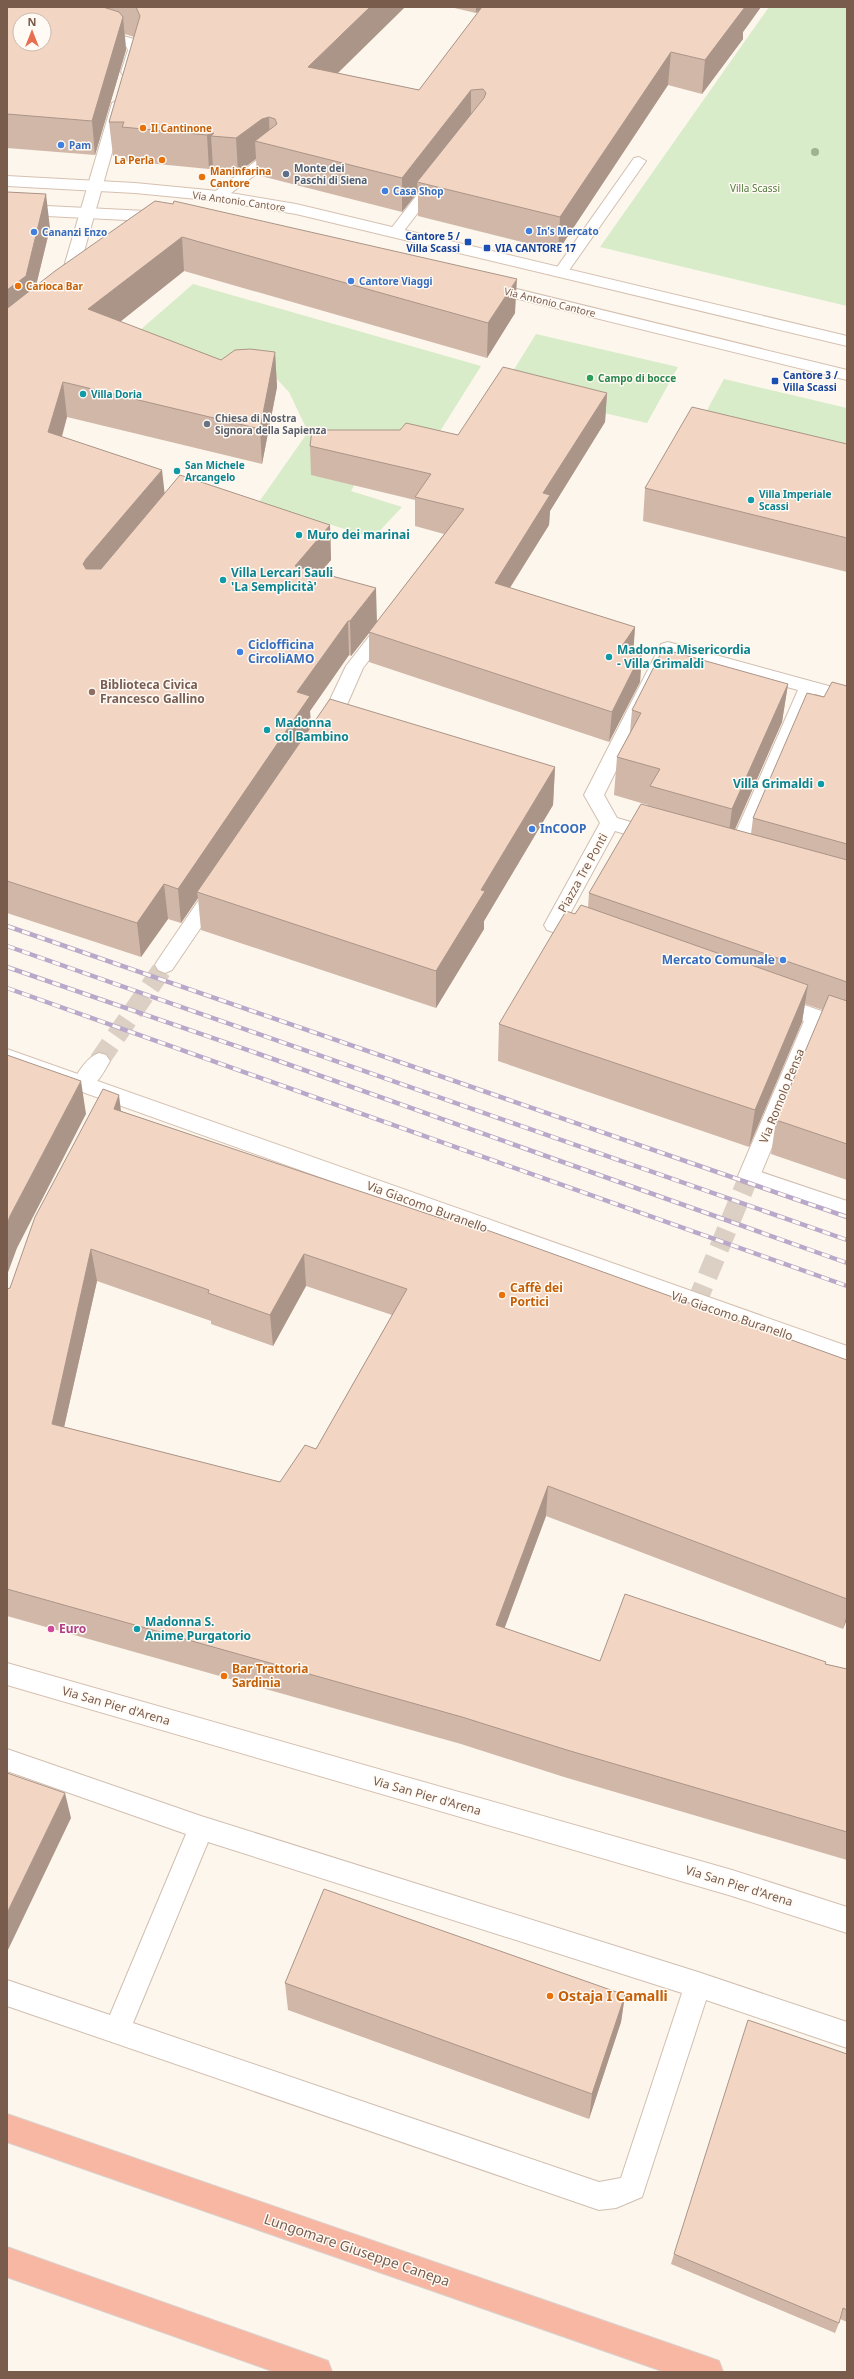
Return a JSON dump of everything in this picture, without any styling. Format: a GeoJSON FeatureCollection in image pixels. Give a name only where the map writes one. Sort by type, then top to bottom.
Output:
{"type":"FeatureCollection","features":[{"type":"Feature","properties":{"kind":"highway","name":"Lungomare Giuseppe Canepa"},"geometry":{"type":"LineString","coordinates":[[7,2128],[708,2372]]}},
{"type":"Feature","properties":{"kind":"highway"},"geometry":{"type":"LineString","coordinates":[[7,2262],[317,2372]]}},
{"type":"Feature","properties":{"kind":"street"},"geometry":{"type":"LineString","coordinates":[[57,300],[63,295],[86,212],[135,50],[132,43],[128,41],[83,29]]}},
{"type":"Feature","properties":{"kind":"street","name":"Via Antonio Cantore"},"geometry":{"type":"LineString","coordinates":[[7,181],[95,186],[218,196],[296,209],[847,341]]}},
{"type":"Feature","properties":{"kind":"street"},"geometry":{"type":"LineString","coordinates":[[7,209],[180,218]]}},
{"type":"Feature","properties":{"kind":"street","name":"Via Antonio Cantore"},"geometry":{"type":"LineString","coordinates":[[475,284],[847,375]]}},
{"type":"Feature","properties":{"kind":"street"},"geometry":{"type":"LineString","coordinates":[[315,742],[333,716],[356,666],[397,612]]}},
{"type":"Feature","properties":{"kind":"street","name":"Piazza Tre Ponti"},"geometry":{"type":"LineString","coordinates":[[676,842],[610,823],[594,795],[668,648],[809,686]]}},
{"type":"Feature","properties":{"kind":"street"},"geometry":{"type":"LineString","coordinates":[[712,852],[742,861],[809,686],[847,697]]}},
{"type":"Feature","properties":{"kind":"street","name":"Piazza Tre Ponti"},"geometry":{"type":"LineString","coordinates":[[606,943],[554,924],[610,823]]}},
{"type":"Feature","properties":{"kind":"street"},"geometry":{"type":"LineString","coordinates":[[165,965],[227,873]]}},
{"type":"Feature","properties":{"kind":"street"},"geometry":{"type":"LineString","coordinates":[[756,996],[847,1028]]}},
{"type":"Feature","properties":{"kind":"street","name":"Via Romolo Pensa"},"geometry":{"type":"LineString","coordinates":[[749,1176],[816,1017]]}},
{"type":"Feature","properties":{"kind":"street","name":"Via Giacomo Buranello"},"geometry":{"type":"LineString","coordinates":[[7,1057],[847,1356]]}},
{"type":"Feature","properties":{"kind":"street"},"geometry":{"type":"LineString","coordinates":[[82,1083],[98,1061]]}},
{"type":"Feature","properties":{"kind":"street"},"geometry":{"type":"LineString","coordinates":[[99,1114],[110,1093]]}},
{"type":"Feature","properties":{"kind":"street","name":"Via San Pier d'Arena"},"geometry":{"type":"LineString","coordinates":[[7,1674],[732,1883],[847,1920]]}},
{"type":"Feature","properties":{"kind":"lane"},"geometry":{"type":"LineString","coordinates":[[218,196],[270,157]]}},
{"type":"Feature","properties":{"kind":"lane"},"geometry":{"type":"LineString","coordinates":[[560,272],[640,161]]}},
{"type":"Feature","properties":{"kind":"lane"},"geometry":{"type":"LineString","coordinates":[[395,233],[443,172]]}},
{"type":"Feature","properties":{"kind":"lane"},"geometry":{"type":"LineString","coordinates":[[749,1176],[847,1210]]}},
{"type":"Feature","properties":{"kind":"lane"},"geometry":{"type":"LineString","coordinates":[[7,1760],[201,1828],[698,1985],[847,2035]]}},
{"type":"Feature","properties":{"kind":"lane"},"geometry":{"type":"LineString","coordinates":[[117,2030],[201,1828]]}},
{"type":"Feature","properties":{"kind":"lane"},"geometry":{"type":"LineString","coordinates":[[7,1992],[599,2196],[609,2196],[621,2194],[632,2187],[698,1985]]}},
{"type":"Feature","properties":{"kind":"green space","name":"Villa Scassi"},"geometry":{"type":"Polygon","coordinates":[[[769,7],[847,7],[847,306],[600,247],[769,7]]]}},
{"type":"Feature","properties":{"kind":"green space"},"geometry":{"type":"Polygon","coordinates":[[[193,284],[481,366],[429,449],[382,438],[351,491],[402,507],[373,538],[259,502],[308,432],[289,392],[274,376],[123,345],[193,284]]]}},
{"type":"Feature","properties":{"kind":"green space","name":"Campo di bocce"},"geometry":{"type":"Polygon","coordinates":[[[536,334],[678,367],[647,423],[502,389],[536,334]]]}},
{"type":"Feature","properties":{"kind":"green space"},"geometry":{"type":"Polygon","coordinates":[[[724,379],[847,408],[847,469],[695,432],[724,379]]]}},
{"type":"Feature","properties":{"kind":"building"},"geometry":{"type":"Polygon","coordinates":[[[7,7],[103,7],[119,12],[123,17],[92,121],[7,114],[7,7]]]}},
{"type":"Feature","properties":{"kind":"building"},"geometry":{"type":"Polygon","coordinates":[[[136,7],[370,7],[308,67],[419,90],[482,7],[745,7],[705,60],[671,52],[560,217],[417,182],[484,98],[486,93],[483,89],[471,90],[402,178],[255,141],[277,124],[275,119],[269,117],[262,119],[236,138],[211,136],[214,133],[207,135],[122,127],[124,122],[109,122],[140,16],[136,7]]]}},
{"type":"Feature","properties":{"kind":"building"},"geometry":{"type":"Polygon","coordinates":[[[7,192],[46,194],[26,276],[7,290],[7,192]]]}},
{"type":"Feature","properties":{"kind":"building"},"geometry":{"type":"Polygon","coordinates":[[[155,201],[173,204],[174,201],[517,279],[488,323],[182,237],[88,309],[221,360],[235,350],[250,349],[275,352],[260,429],[63,382],[48,432],[162,470],[86,559],[83,564],[86,569],[101,569],[180,475],[330,525],[295,566],[376,588],[350,621],[348,621],[297,692],[310,696],[178,889],[164,884],[137,923],[7,881],[7,308],[55,271],[155,201]]]}},
{"type":"Feature","properties":{"kind":"building"},"geometry":{"type":"Polygon","coordinates":[[[503,367],[607,393],[543,493],[550,495],[495,583],[635,627],[622,646],[642,652],[612,712],[369,632],[464,509],[415,497],[431,474],[310,446],[312,430],[400,430],[406,423],[458,435],[503,367]]]}},
{"type":"Feature","properties":{"kind":"building","name":"Villa Imperiale Scassi"},"geometry":{"type":"Polygon","coordinates":[[[692,407],[847,444],[847,538],[645,488],[692,407]]]}},
{"type":"Feature","properties":{"kind":"building"},"geometry":{"type":"Polygon","coordinates":[[[663,649],[788,684],[732,809],[650,786],[660,769],[617,757],[641,713],[632,710],[663,649]]]}},
{"type":"Feature","properties":{"kind":"building"},"geometry":{"type":"Polygon","coordinates":[[[832,682],[847,686],[847,844],[753,818],[807,693],[824,697],[832,682]]]}},
{"type":"Feature","properties":{"kind":"building"},"geometry":{"type":"Polygon","coordinates":[[[330,699],[555,767],[481,890],[485,891],[436,971],[197,892],[330,699]]]}},
{"type":"Feature","properties":{"kind":"building"},"geometry":{"type":"Polygon","coordinates":[[[641,804],[847,860],[847,982],[589,893],[641,804]]]}},
{"type":"Feature","properties":{"kind":"building"},"geometry":{"type":"Polygon","coordinates":[[[581,905],[808,985],[755,1110],[499,1024],[566,911],[575,914],[581,905]]]}},
{"type":"Feature","properties":{"kind":"building"},"geometry":{"type":"Polygon","coordinates":[[[829,995],[847,1001],[847,1144],[776,1120],[829,995]]]}},
{"type":"Feature","properties":{"kind":"building"},"geometry":{"type":"Polygon","coordinates":[[[7,1055],[81,1081],[7,1224],[7,1055]]]}},
{"type":"Feature","properties":{"kind":"building"},"geometry":{"type":"Polygon","coordinates":[[[103,1089],[119,1095],[114,1109],[446,1220],[448,1216],[847,1360],[847,1599],[548,1486],[496,1625],[600,1661],[625,1594],[826,1662],[825,1664],[847,1669],[847,1832],[567,1750],[462,1717],[7,1589],[7,1289],[10,1288],[35,1217],[103,1089]],[[91,1249],[52,1424],[280,1482],[305,1445],[316,1449],[407,1289],[304,1254],[270,1315],[208,1293],[209,1290],[91,1249]]]}},
{"type":"Feature","properties":{"kind":"building"},"geometry":{"type":"Polygon","coordinates":[[[7,1773],[65,1793],[7,1913],[7,1773]]]}},
{"type":"Feature","properties":{"kind":"building"},"geometry":{"type":"Polygon","coordinates":[[[324,1889],[625,1995],[592,2094],[285,1983],[324,1889]]]}},
{"type":"Feature","properties":{"kind":"building"},"geometry":{"type":"Polygon","coordinates":[[[748,2020],[847,2054],[847,2310],[843,2308],[839,2323],[674,2254],[748,2020]]]}},
{"type":"Feature","properties":{"kind":"tunnel"},"geometry":{"type":"LineString","coordinates":[[99,1061],[165,965]]}},
{"type":"Feature","properties":{"kind":"tunnel"},"geometry":{"type":"LineString","coordinates":[[696,1304],[749,1176]]}},
{"type":"Feature","properties":{"kind":"railway"},"geometry":{"type":"LineString","coordinates":[[7,926],[847,1217]]}},
{"type":"Feature","properties":{"kind":"railway"},"geometry":{"type":"LineString","coordinates":[[7,946],[847,1240]]}},
{"type":"Feature","properties":{"kind":"railway"},"geometry":{"type":"LineString","coordinates":[[7,967],[259,1054],[847,1263]]}},
{"type":"Feature","properties":{"kind":"railway"},"geometry":{"type":"LineString","coordinates":[[7,988],[847,1286]]}},
{"type":"Feature","properties":{"kind":"place","name":"Il Cantinone"},"geometry":{"type":"Point","coordinates":[143,128]}},
{"type":"Feature","properties":{"kind":"place","name":"Pam"},"geometry":{"type":"Point","coordinates":[61,145]}},
{"type":"Feature","properties":{"kind":"place","name":"La Perla"},"geometry":{"type":"Point","coordinates":[162,160]}},
{"type":"Feature","properties":{"kind":"place","name":"Monte dei Paschi di Siena"},"geometry":{"type":"Point","coordinates":[286,174]}},
{"type":"Feature","properties":{"kind":"place","name":"Maninfarina Cantore"},"geometry":{"type":"Point","coordinates":[202,177]}},
{"type":"Feature","properties":{"kind":"place","name":"Casa Shop"},"geometry":{"type":"Point","coordinates":[385,191]}},
{"type":"Feature","properties":{"kind":"place","name":"In's Mercato"},"geometry":{"type":"Point","coordinates":[529,231]}},
{"type":"Feature","properties":{"kind":"place","name":"Cananzi Enzo"},"geometry":{"type":"Point","coordinates":[34,232]}},
{"type":"Feature","properties":{"kind":"place","name":"Cantore 5 / Villa Scassi"},"geometry":{"type":"Point","coordinates":[468,242]}},
{"type":"Feature","properties":{"kind":"place","name":"VIA CANTORE 17"},"geometry":{"type":"Point","coordinates":[487,248]}},
{"type":"Feature","properties":{"kind":"place","name":"Cantore Viaggi"},"geometry":{"type":"Point","coordinates":[351,281]}},
{"type":"Feature","properties":{"kind":"place","name":"Carioca Bar"},"geometry":{"type":"Point","coordinates":[18,286]}},
{"type":"Feature","properties":{"kind":"place","name":"Campo di bocce"},"geometry":{"type":"Point","coordinates":[590,378]}},
{"type":"Feature","properties":{"kind":"place","name":"Cantore 3 / Villa Scassi"},"geometry":{"type":"Point","coordinates":[775,381]}},
{"type":"Feature","properties":{"kind":"place","name":"Villa Doria"},"geometry":{"type":"Point","coordinates":[83,394]}},
{"type":"Feature","properties":{"kind":"place","name":"Chiesa di Nostra Signora della Sapienza"},"geometry":{"type":"Point","coordinates":[207,424]}},
{"type":"Feature","properties":{"kind":"place","name":"San Michele Arcangelo"},"geometry":{"type":"Point","coordinates":[177,471]}},
{"type":"Feature","properties":{"kind":"place","name":"Villa Imperiale Scassi"},"geometry":{"type":"Point","coordinates":[751,500]}},
{"type":"Feature","properties":{"kind":"place","name":"Muro dei marinai"},"geometry":{"type":"Point","coordinates":[299,535]}},
{"type":"Feature","properties":{"kind":"place","name":"Villa Lercari Sauli 'La Semplicità'"},"geometry":{"type":"Point","coordinates":[223,580]}},
{"type":"Feature","properties":{"kind":"place","name":"Ciclofficina CircoliAMO"},"geometry":{"type":"Point","coordinates":[240,652]}},
{"type":"Feature","properties":{"kind":"place","name":"Madonna Misericordia - Villa Grimaldi"},"geometry":{"type":"Point","coordinates":[609,657]}},
{"type":"Feature","properties":{"kind":"place","name":"Biblioteca Civica Francesco Gallino"},"geometry":{"type":"Point","coordinates":[92,692]}},
{"type":"Feature","properties":{"kind":"place","name":"Madonna col Bambino"},"geometry":{"type":"Point","coordinates":[267,730]}},
{"type":"Feature","properties":{"kind":"place","name":"Villa Grimaldi"},"geometry":{"type":"Point","coordinates":[821,784]}},
{"type":"Feature","properties":{"kind":"place","name":"InCOOP"},"geometry":{"type":"Point","coordinates":[532,829]}},
{"type":"Feature","properties":{"kind":"place","name":"Mercato Comunale"},"geometry":{"type":"Point","coordinates":[783,960]}},
{"type":"Feature","properties":{"kind":"place","name":"Caffè dei Portici"},"geometry":{"type":"Point","coordinates":[502,1295]}},
{"type":"Feature","properties":{"kind":"place","name":"Euro"},"geometry":{"type":"Point","coordinates":[51,1629]}},
{"type":"Feature","properties":{"kind":"place","name":"Madonna S. Anime Purgatorio"},"geometry":{"type":"Point","coordinates":[137,1629]}},
{"type":"Feature","properties":{"kind":"place","name":"Bar Trattoria Sardinia"},"geometry":{"type":"Point","coordinates":[224,1676]}},
{"type":"Feature","properties":{"kind":"place","name":"Ostaja I Camalli"},"geometry":{"type":"Point","coordinates":[550,1996]}}]}
